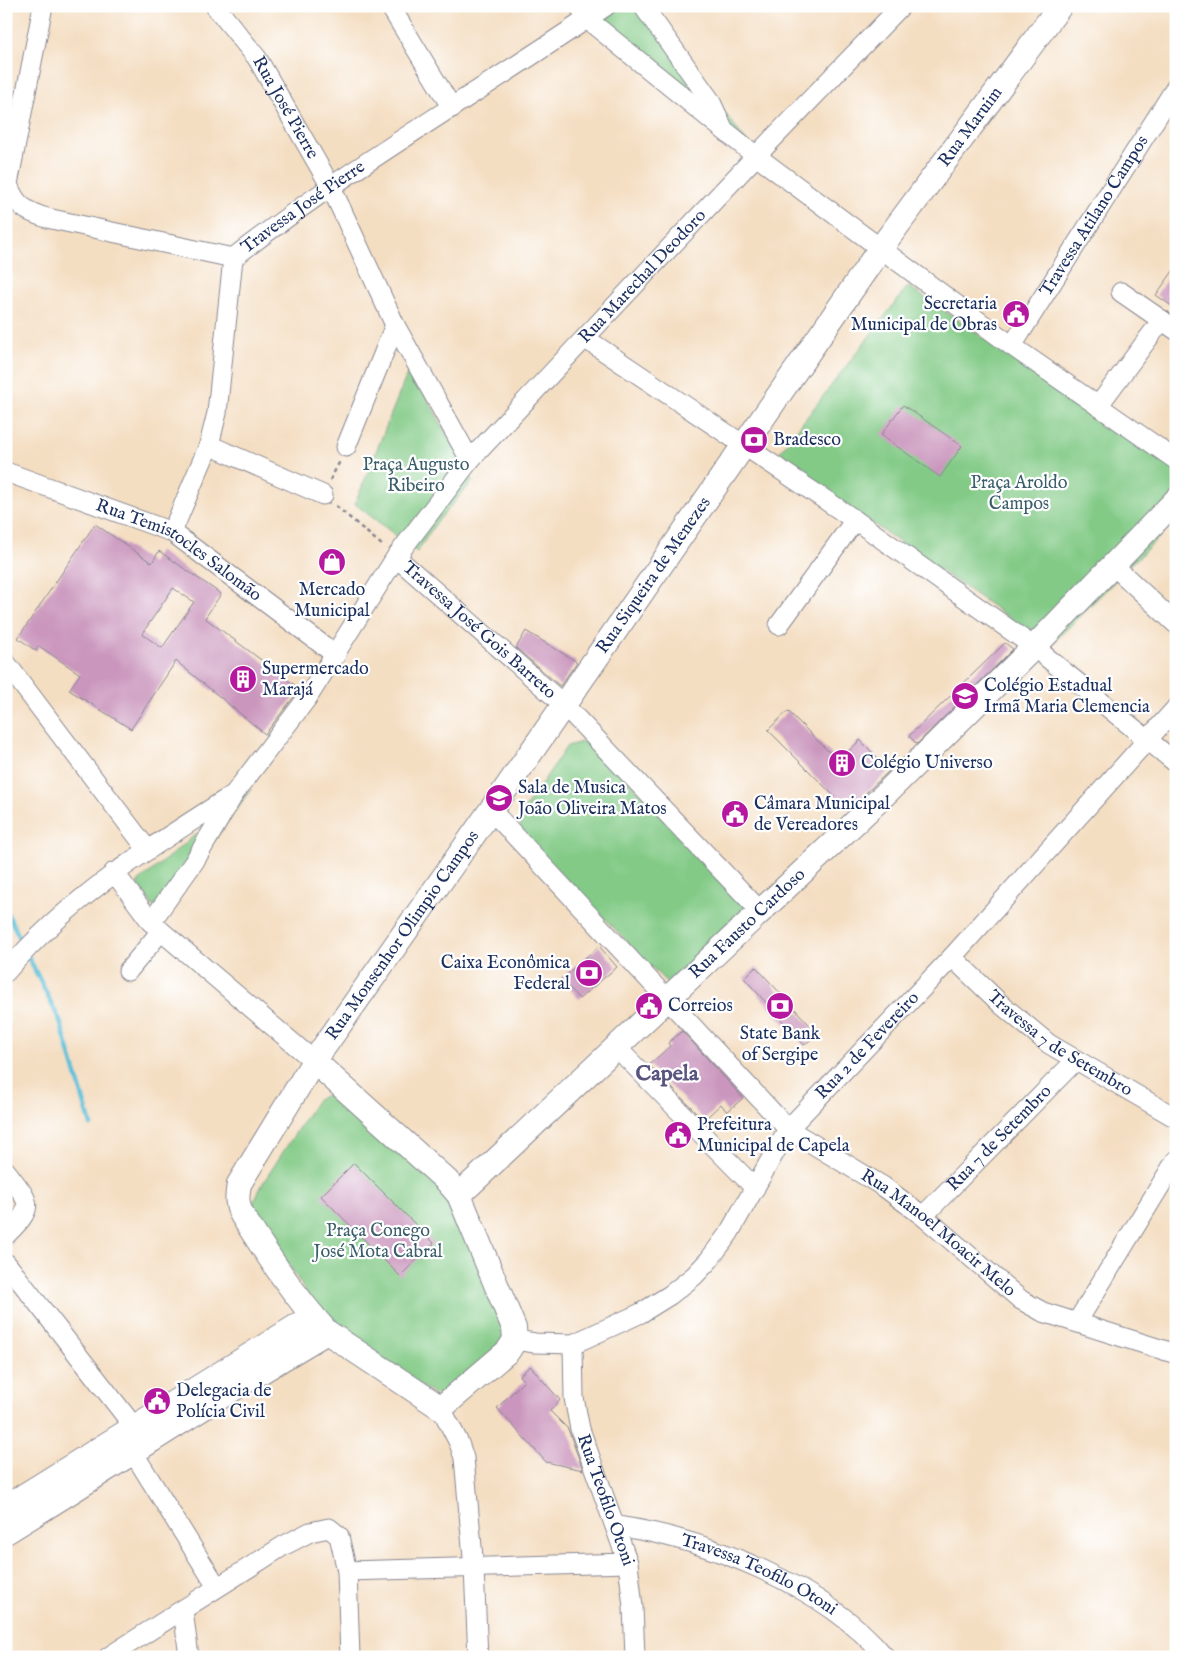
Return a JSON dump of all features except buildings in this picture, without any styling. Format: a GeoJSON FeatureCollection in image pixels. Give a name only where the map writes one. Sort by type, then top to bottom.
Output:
{"type":"FeatureCollection","features":[{"type":"Feature","properties":{"kind":"main road","name":"Rua Maruim"},"geometry":{"type":"LineString","coordinates":[[880,249],[1060,6]]}},
{"type":"Feature","properties":{"kind":"main road"},"geometry":{"type":"LineString","coordinates":[[743,446],[880,249]]}},
{"type":"Feature","properties":{"kind":"main road","name":"Rua Siqueira de Menezes"},"geometry":{"type":"LineString","coordinates":[[491,810],[743,446]]}},
{"type":"Feature","properties":{"kind":"main road"},"geometry":{"type":"LineString","coordinates":[[1034,647],[1176,500]]}},
{"type":"Feature","properties":{"kind":"main road","name":"Rua Fausto Cardoso"},"geometry":{"type":"LineString","coordinates":[[459,1195],[880,799],[1034,647]]}},
{"type":"Feature","properties":{"kind":"main road","name":"Rua Monsenhor Olimpio Campos"},"geometry":{"type":"LineString","coordinates":[[314,1061],[491,810]]}},
{"type":"Feature","properties":{"kind":"main road"},"geometry":{"type":"LineString","coordinates":[[314,1061],[447,1181],[459,1195],[514,1328],[515,1340],[508,1351],[441,1408],[320,1324],[274,1264],[242,1215],[238,1207],[237,1197],[244,1174],[314,1061]]}},
{"type":"Feature","properties":{"kind":"main road"},"geometry":{"type":"LineString","coordinates":[[6,1507],[240,1383],[320,1324]]}},
{"type":"Feature","properties":{"kind":"main road"},"geometry":{"type":"LineString","coordinates":[[6,1532],[134,1440]]}},
{"type":"Feature","properties":{"kind":"street"},"geometry":{"type":"LineString","coordinates":[[42,6],[8,184],[18,204],[29,213],[47,218],[232,258]]}},
{"type":"Feature","properties":{"kind":"street","name":"Rua José Pierre"},"geometry":{"type":"LineString","coordinates":[[214,6],[257,58],[331,187],[395,325]]}},
{"type":"Feature","properties":{"kind":"street"},"geometry":{"type":"LineString","coordinates":[[390,6],[452,108]]}},
{"type":"Feature","properties":{"kind":"street","name":"Travessa José Pierre"},"geometry":{"type":"LineString","coordinates":[[172,532],[209,445],[217,413],[232,258],[280,221],[452,108],[583,13],[606,6]]}},
{"type":"Feature","properties":{"kind":"street"},"geometry":{"type":"LineString","coordinates":[[643,6],[710,100],[723,130]]}},
{"type":"Feature","properties":{"kind":"street","name":"Rua Marechal Deodoro"},"geometry":{"type":"LineString","coordinates":[[234,794],[308,698],[396,557],[470,460],[586,339],[756,156],[901,6]]}},
{"type":"Feature","properties":{"kind":"street"},"geometry":{"type":"LineString","coordinates":[[583,13],[756,156],[1012,346],[1176,460]]}},
{"type":"Feature","properties":{"kind":"street","name":"Travessa Atilano Campos"},"geometry":{"type":"LineString","coordinates":[[1012,346],[1176,87]]}},
{"type":"Feature","properties":{"kind":"street"},"geometry":{"type":"LineString","coordinates":[[1098,406],[1169,325],[1121,292]]}},
{"type":"Feature","properties":{"kind":"street"},"geometry":{"type":"LineString","coordinates":[[346,447],[395,325]]}},
{"type":"Feature","properties":{"kind":"street"},"geometry":{"type":"LineString","coordinates":[[395,325],[470,460]]}},
{"type":"Feature","properties":{"kind":"street"},"geometry":{"type":"LineString","coordinates":[[586,339],[855,520],[1034,647],[1176,763]]}},
{"type":"Feature","properties":{"kind":"street"},"geometry":{"type":"LineString","coordinates":[[209,445],[323,494]]}},
{"type":"Feature","properties":{"kind":"street","name":"Rua Temistocles Salomão"},"geometry":{"type":"LineString","coordinates":[[6,472],[172,532],[336,655]]}},
{"type":"Feature","properties":{"kind":"street"},"geometry":{"type":"LineString","coordinates":[[779,625],[855,520]]}},
{"type":"Feature","properties":{"kind":"street","name":"Travessa José Gois Barreto"},"geometry":{"type":"LineString","coordinates":[[396,557],[564,705],[761,912]]}},
{"type":"Feature","properties":{"kind":"street"},"geometry":{"type":"LineString","coordinates":[[1113,565],[1176,624]]}},
{"type":"Feature","properties":{"kind":"street"},"geometry":{"type":"LineString","coordinates":[[6,663],[147,849]]}},
{"type":"Feature","properties":{"kind":"street","name":"Rua 2 de Fevereiro"},"geometry":{"type":"LineString","coordinates":[[515,1340],[535,1343],[573,1344],[641,1313],[670,1295],[694,1276],[709,1260],[728,1233],[788,1129],[952,957],[1176,708]]}},
{"type":"Feature","properties":{"kind":"street"},"geometry":{"type":"LineString","coordinates":[[6,972],[32,942],[114,872],[234,794]]}},
{"type":"Feature","properties":{"kind":"street"},"geometry":{"type":"LineString","coordinates":[[128,971],[234,794]]}},
{"type":"Feature","properties":{"kind":"street","name":"Rua Manoel Moacir Melo"},"geometry":{"type":"LineString","coordinates":[[491,810],[788,1129],[884,1187],[923,1216],[1021,1300],[1043,1312],[1176,1354]]}},
{"type":"Feature","properties":{"kind":"street"},"geometry":{"type":"LineString","coordinates":[[114,872],[156,926],[314,1061]]}},
{"type":"Feature","properties":{"kind":"street","name":"Travessa 7 de Setembro"},"geometry":{"type":"LineString","coordinates":[[952,957],[1027,1028],[1076,1061],[1176,1118]]}},
{"type":"Feature","properties":{"kind":"street"},"geometry":{"type":"LineString","coordinates":[[616,1047],[755,1188]]}},
{"type":"Feature","properties":{"kind":"street","name":"Rua 7 de Setembro"},"geometry":{"type":"LineString","coordinates":[[923,1216],[1076,1061]]}},
{"type":"Feature","properties":{"kind":"street"},"geometry":{"type":"LineString","coordinates":[[1077,1322],[1176,1160]]}},
{"type":"Feature","properties":{"kind":"street"},"geometry":{"type":"LineString","coordinates":[[6,1171],[26,1198],[28,1208],[24,1216],[6,1235]]}},
{"type":"Feature","properties":{"kind":"street"},"geometry":{"type":"LineString","coordinates":[[6,1263],[134,1440],[216,1587]]}},
{"type":"Feature","properties":{"kind":"street","name":"Rua Teofilo Otoni"},"geometry":{"type":"LineString","coordinates":[[573,1344],[574,1398],[580,1429],[598,1481],[617,1526],[628,1563],[634,1616],[635,1657]]}},
{"type":"Feature","properties":{"kind":"street"},"geometry":{"type":"LineString","coordinates":[[441,1408],[459,1443],[464,1458],[474,1569],[478,1657]]}},
{"type":"Feature","properties":{"kind":"street","name":"Travessa Teofilo Otoni"},"geometry":{"type":"LineString","coordinates":[[617,1526],[651,1531],[687,1540],[729,1556],[790,1584],[821,1601],[846,1620],[885,1657]]}},
{"type":"Feature","properties":{"kind":"street"},"geometry":{"type":"LineString","coordinates":[[108,1657],[283,1546],[310,1532],[324,1528],[332,1529],[339,1536],[346,1571],[350,1657]]}},
{"type":"Feature","properties":{"kind":"street"},"geometry":{"type":"LineString","coordinates":[[346,1571],[474,1569],[628,1563]]}},
{"type":"Feature","properties":{"kind":"street"},"geometry":{"type":"LineString","coordinates":[[183,1610],[189,1657]]}},
{"type":"Feature","properties":{"kind":"path"},"geometry":{"type":"LineString","coordinates":[[346,447],[323,494],[396,557]]}},
{"type":"Feature","properties":{"kind":"green space"},"geometry":{"type":"Polygon","coordinates":[[[596,6],[645,6],[749,145],[614,35],[596,6]]]}},
{"type":"Feature","properties":{"kind":"green space","name":"Praça Aroldo Campos"},"geometry":{"type":"Polygon","coordinates":[[[908,286],[1176,470],[1176,520],[1050,646],[776,457],[908,286]]]}},
{"type":"Feature","properties":{"kind":"green space","name":"Praça Augusto Ribeiro"},"geometry":{"type":"Polygon","coordinates":[[[410,367],[473,481],[436,523],[417,552],[355,504],[410,367]]]}},
{"type":"Feature","properties":{"kind":"green space"},"geometry":{"type":"Polygon","coordinates":[[[585,741],[599,749],[749,907],[677,993],[528,840],[520,827],[523,811],[567,746],[585,741]]]}},
{"type":"Feature","properties":{"kind":"green space"},"geometry":{"type":"Polygon","coordinates":[[[251,789],[160,916],[137,883],[251,789]]]}},
{"type":"Feature","properties":{"kind":"green space","name":"Praça Conego José Mota Cabral"},"geometry":{"type":"Polygon","coordinates":[[[334,1094],[460,1193],[510,1331],[450,1399],[433,1394],[339,1333],[316,1308],[258,1216],[253,1203],[263,1183],[316,1101],[324,1096],[334,1094]]]}},
{"type":"Feature","properties":{"kind":"waterway"},"geometry":{"type":"LineString","coordinates":[[6,911],[24,946]]}},
{"type":"Feature","properties":{"kind":"waterway"},"geometry":{"type":"LineString","coordinates":[[28,956],[60,1021],[91,1125]]}},
{"type":"Feature","properties":{"kind":"place","name":"Secretaria Municipal de Obras"},"geometry":{"type":"Point","coordinates":[1016,314]}},
{"type":"Feature","properties":{"kind":"place","name":"Bradesco"},"geometry":{"type":"Point","coordinates":[754,440]}},
{"type":"Feature","properties":{"kind":"place","name":"Mercado Municipal"},"geometry":{"type":"Point","coordinates":[332,562]}},
{"type":"Feature","properties":{"kind":"place","name":"Supermercado Marajá"},"geometry":{"type":"Point","coordinates":[243,679]}},
{"type":"Feature","properties":{"kind":"place","name":"Colégio Estadual Irmã Maria Clemencia"},"geometry":{"type":"Point","coordinates":[965,696]}},
{"type":"Feature","properties":{"kind":"place","name":"Colégio Universo"},"geometry":{"type":"Point","coordinates":[842,763]}},
{"type":"Feature","properties":{"kind":"place","name":"Sala de Musica João Oliveira Matos"},"geometry":{"type":"Point","coordinates":[499,798]}},
{"type":"Feature","properties":{"kind":"place","name":"Câmara Municipal de Vereadores"},"geometry":{"type":"Point","coordinates":[735,814]}},
{"type":"Feature","properties":{"kind":"place","name":"Caixa Econômica Federal"},"geometry":{"type":"Point","coordinates":[589,973]}},
{"type":"Feature","properties":{"kind":"place","name":"Correios"},"geometry":{"type":"Point","coordinates":[649,1006]}},
{"type":"Feature","properties":{"kind":"place","name":"State Bank of Sergipe"},"geometry":{"type":"Point","coordinates":[780,1006]}},
{"type":"Feature","properties":{"kind":"place","name":"Prefeitura Municipal de Capela"},"geometry":{"type":"Point","coordinates":[678,1135]}},
{"type":"Feature","properties":{"kind":"place","name":"Delegacia de Polícia Civil"},"geometry":{"type":"Point","coordinates":[157,1401]}},
{"type":"Feature","properties":{"kind":"district","name":"Capela"},"geometry":{"type":"Point","coordinates":[667,1074]}}]}
